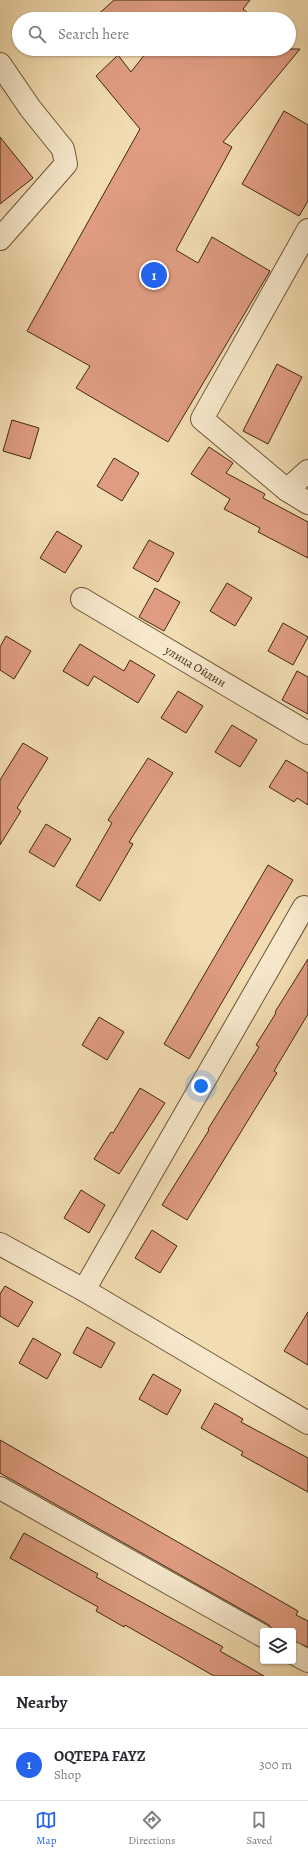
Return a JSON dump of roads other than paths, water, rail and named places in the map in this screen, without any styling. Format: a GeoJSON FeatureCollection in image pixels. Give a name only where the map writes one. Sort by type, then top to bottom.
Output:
{"type":"FeatureCollection","features":[{"type":"Feature","properties":{"kind":"street"},"geometry":{"type":"LineString","coordinates":[[0,64],[30,108],[63,149],[66,164],[0,239]]}},
{"type":"Feature","properties":{"kind":"street"},"geometry":{"type":"LineString","coordinates":[[308,230],[202,419],[287,490],[308,503]]}},
{"type":"Feature","properties":{"kind":"street"},"geometry":{"type":"LineString","coordinates":[[287,490],[308,471]]}},
{"type":"Feature","properties":{"kind":"street","name":"улица Ойдин"},"geometry":{"type":"LineString","coordinates":[[82,599],[308,733]]}},
{"type":"Feature","properties":{"kind":"street"},"geometry":{"type":"LineString","coordinates":[[84,1290],[304,907]]}},
{"type":"Feature","properties":{"kind":"street"},"geometry":{"type":"LineString","coordinates":[[0,1244],[84,1290],[308,1423]]}},
{"type":"Feature","properties":{"kind":"street"},"geometry":{"type":"LineString","coordinates":[[0,1488],[260,1634]]}},
{"type":"Feature","properties":{"kind":"street"},"geometry":{"type":"LineString","coordinates":[[296,1655],[308,1661]]}},
{"type":"Feature","properties":{"kind":"place","name":"OQTEPA FAYZ"},"geometry":{"type":"Point","coordinates":[154,275]}}]}
